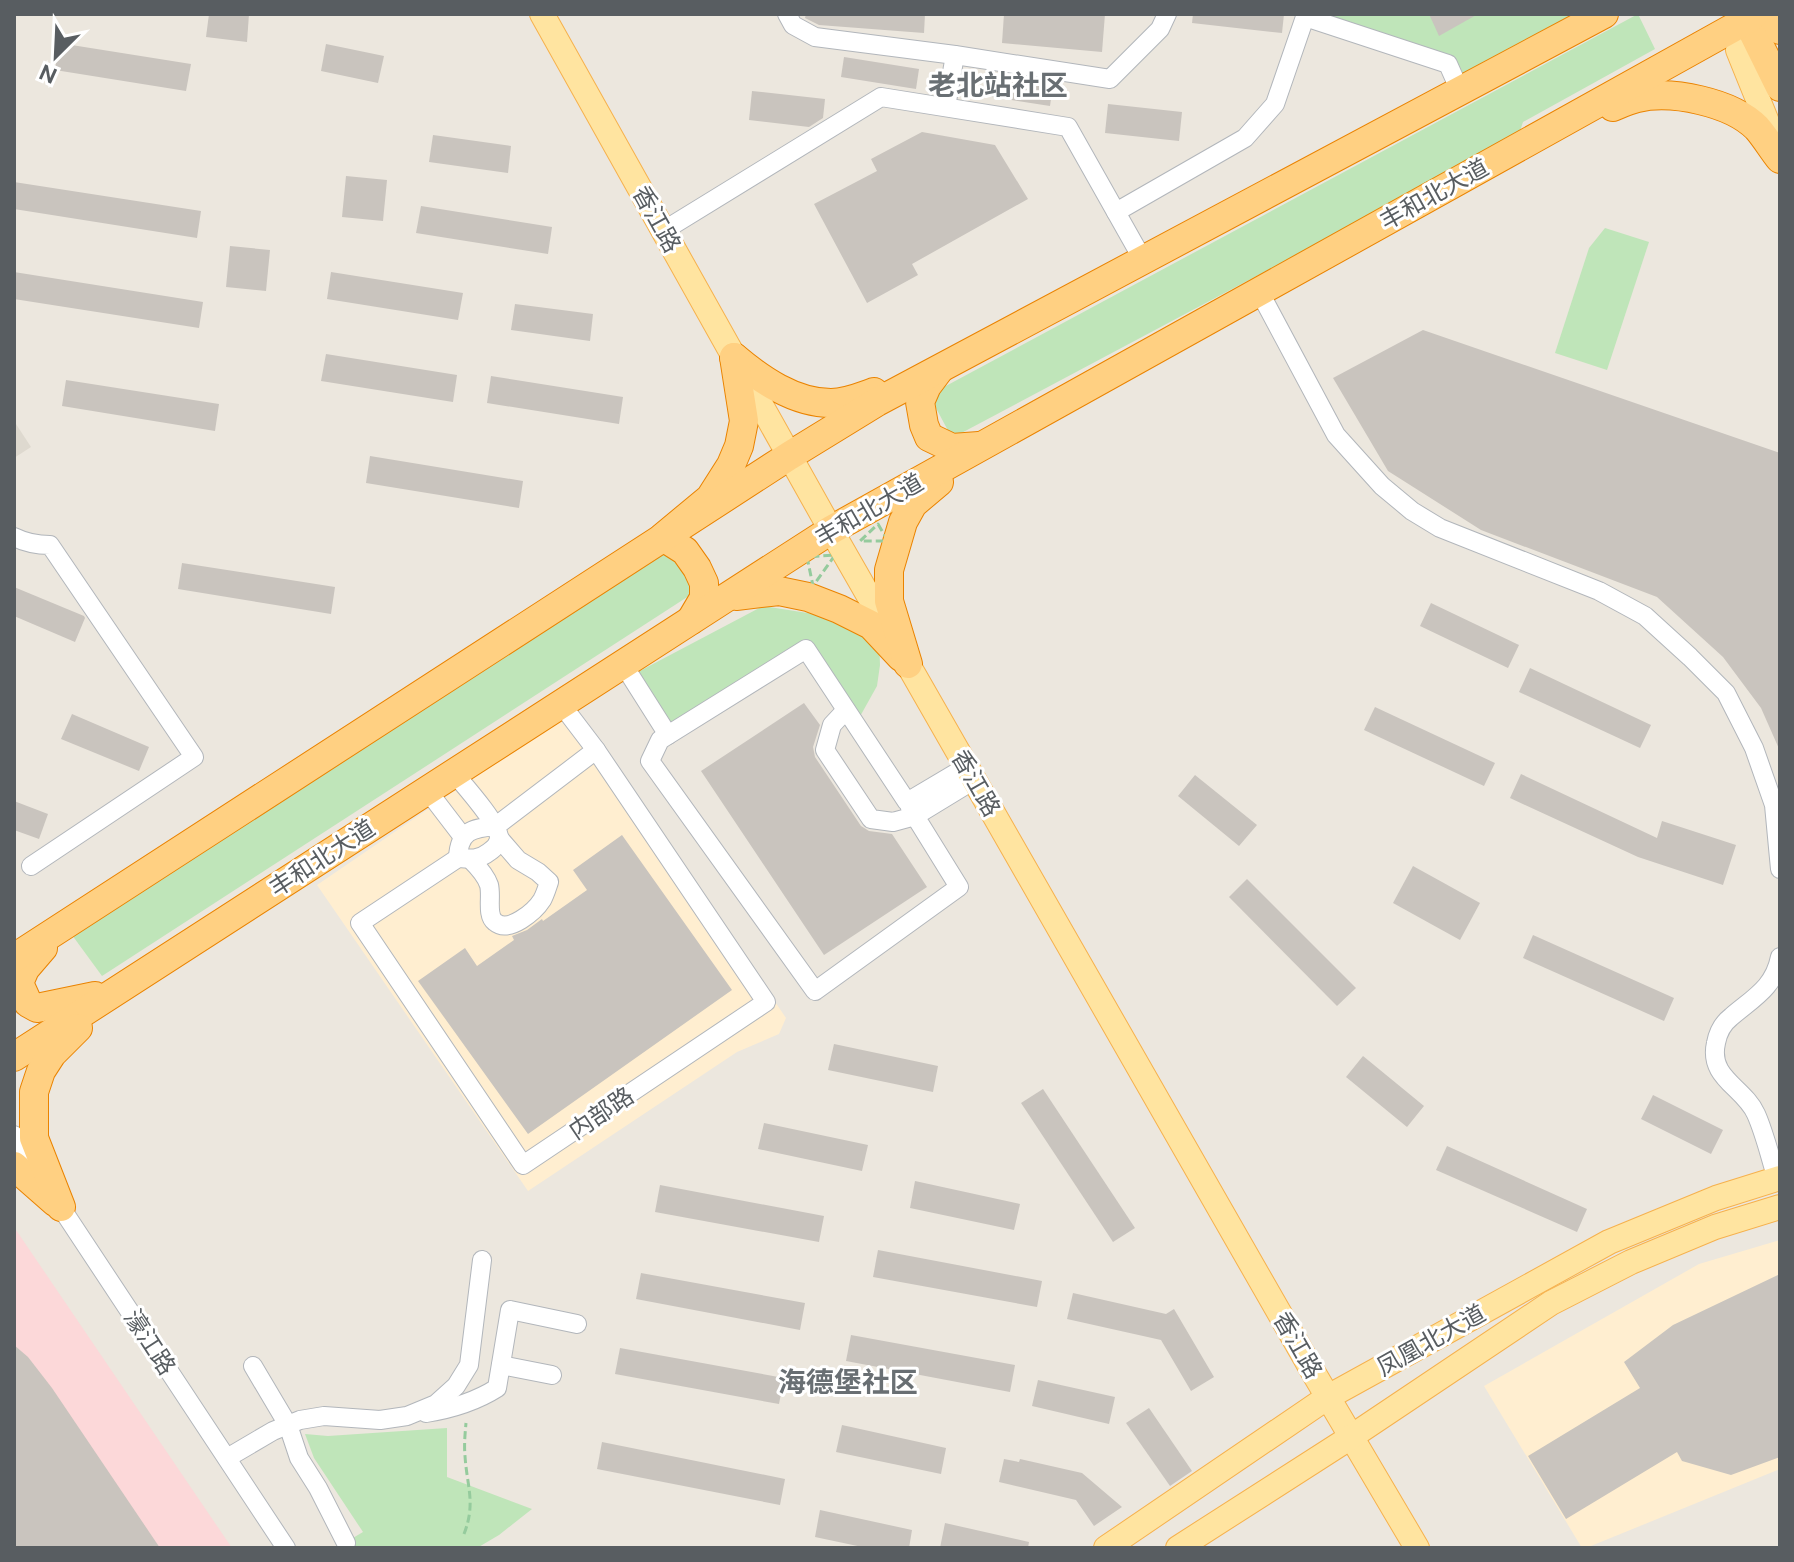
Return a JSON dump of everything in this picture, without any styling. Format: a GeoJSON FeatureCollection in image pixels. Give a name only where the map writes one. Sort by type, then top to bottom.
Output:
{"type":"FeatureCollection","features":[{"type":"Feature","properties":{"kind":"highway"},"geometry":{"type":"LineString","coordinates":[[1755,15],[1780,30]]}},
{"type":"Feature","properties":{"kind":"highway"},"geometry":{"type":"LineString","coordinates":[[1755,15],[1780,87]]}},
{"type":"Feature","properties":{"kind":"highway","name":"丰和北大道"},"geometry":{"type":"LineString","coordinates":[[14,1057],[831,530],[1755,15]]}},
{"type":"Feature","properties":{"kind":"highway"},"geometry":{"type":"LineString","coordinates":[[14,958],[663,537],[877,402],[1595,17]]}},
{"type":"Feature","properties":{"kind":"highway"},"geometry":{"type":"LineString","coordinates":[[1548,131],[1638,98],[1669,96],[1702,100],[1734,112],[1756,127],[1780,156]]}},
{"type":"Feature","properties":{"kind":"highway"},"geometry":{"type":"LineString","coordinates":[[734,357],[776,387],[801,398],[829,403],[850,401],[942,367]]}},
{"type":"Feature","properties":{"kind":"highway"},"geometry":{"type":"LineString","coordinates":[[663,537],[710,498],[739,446],[744,421],[734,357]]}},
{"type":"Feature","properties":{"kind":"highway"},"geometry":{"type":"LineString","coordinates":[[942,367],[927,386],[920,402],[929,437],[952,448],[982,446]]}},
{"type":"Feature","properties":{"kind":"highway"},"geometry":{"type":"LineString","coordinates":[[908,664],[889,601],[889,570],[903,522],[913,504],[982,446]]}},
{"type":"Feature","properties":{"kind":"highway"},"geometry":{"type":"LineString","coordinates":[[663,537],[685,551],[704,583],[704,598],[691,620]]}},
{"type":"Feature","properties":{"kind":"highway"},"geometry":{"type":"LineString","coordinates":[[727,597],[779,591],[808,597],[871,625],[908,664]]}},
{"type":"Feature","properties":{"kind":"highway"},"geometry":{"type":"LineString","coordinates":[[14,938],[62,927]]}},
{"type":"Feature","properties":{"kind":"highway"},"geometry":{"type":"LineString","coordinates":[[62,927],[25,969],[19,983],[28,1003],[37,1008],[115,991]]}},
{"type":"Feature","properties":{"kind":"highway"},"geometry":{"type":"LineString","coordinates":[[61,1207],[34,1138],[34,1092],[41,1071],[52,1054],[115,991]]}},
{"type":"Feature","properties":{"kind":"highway"},"geometry":{"type":"LineString","coordinates":[[14,1166],[61,1207]]}},
{"type":"Feature","properties":{"kind":"main road","name":"香江路"},"geometry":{"type":"LineString","coordinates":[[542,14],[970,774],[1417,1548]]}},
{"type":"Feature","properties":{"kind":"main road"},"geometry":{"type":"LineString","coordinates":[[1755,15],[1738,50],[1780,156]]}},
{"type":"Feature","properties":{"kind":"main road","name":"凤凰北大道"},"geometry":{"type":"LineString","coordinates":[[1106,1548],[1328,1397],[1609,1242],[1716,1198],[1779,1178]]}},
{"type":"Feature","properties":{"kind":"main road","name":"凤凰北大道"},"geometry":{"type":"LineString","coordinates":[[1178,1548],[1551,1303],[1631,1262],[1715,1227],[1780,1207]]}},
{"type":"Feature","properties":{"kind":"street"},"geometry":{"type":"LineString","coordinates":[[787,14],[793,25],[815,37],[1110,79],[1160,29],[1167,14]]}},
{"type":"Feature","properties":{"kind":"street"},"geometry":{"type":"LineString","coordinates":[[1116,212],[1245,138],[1275,104],[1305,15],[1448,64],[1460,91]]}},
{"type":"Feature","properties":{"kind":"street"},"geometry":{"type":"LineString","coordinates":[[946,107],[955,55]]}},
{"type":"Feature","properties":{"kind":"street"},"geometry":{"type":"LineString","coordinates":[[663,231],[881,97],[1068,127],[1143,260]]}},
{"type":"Feature","properties":{"kind":"street"},"geometry":{"type":"LineString","coordinates":[[1259,291],[1336,435],[1382,486],[1412,511],[1440,528],[1599,591],[1645,616],[1726,693],[1754,748],[1774,805],[1780,869]]}},
{"type":"Feature","properties":{"kind":"street"},"geometry":{"type":"LineString","coordinates":[[14,537],[35,545],[50,545],[194,757],[31,866]]}},
{"type":"Feature","properties":{"kind":"street"},"geometry":{"type":"LineString","coordinates":[[806,649],[846,710],[959,887],[815,991],[650,761],[664,738],[806,649]]}},
{"type":"Feature","properties":{"kind":"street"},"geometry":{"type":"LineString","coordinates":[[619,666],[664,738]]}},
{"type":"Feature","properties":{"kind":"street","name":"内部路"},"geometry":{"type":"LineString","coordinates":[[465,859],[360,923],[523,1165],[766,1002],[596,750],[561,704]]}},
{"type":"Feature","properties":{"kind":"street"},"geometry":{"type":"LineString","coordinates":[[846,710],[832,725],[825,750],[871,819],[893,822],[970,774]]}},
{"type":"Feature","properties":{"kind":"street"},"geometry":{"type":"LineString","coordinates":[[465,859],[485,856],[496,847],[497,832],[596,750]]}},
{"type":"Feature","properties":{"kind":"street"},"geometry":{"type":"LineString","coordinates":[[454,773],[518,860],[549,882],[542,901],[523,919],[510,925],[494,921],[490,887],[482,871],[465,859],[459,847],[463,837],[476,828],[497,832]]}},
{"type":"Feature","properties":{"kind":"street"},"geometry":{"type":"LineString","coordinates":[[427,790],[463,837]]}},
{"type":"Feature","properties":{"kind":"street"},"geometry":{"type":"LineString","coordinates":[[1779,1178],[1755,1111],[1720,1071],[1713,1053],[1725,1021],[1765,989],[1777,970],[1780,957]]}},
{"type":"Feature","properties":{"kind":"street","name":"濠江路"},"geometry":{"type":"LineString","coordinates":[[14,1135],[286,1548]]}},
{"type":"Feature","properties":{"kind":"street"},"geometry":{"type":"LineString","coordinates":[[407,1416],[436,1404],[456,1386],[469,1365],[482,1260]]}},
{"type":"Feature","properties":{"kind":"street"},"geometry":{"type":"LineString","coordinates":[[227,1458],[273,1431],[300,1420],[324,1416],[380,1420],[447,1410],[482,1398],[497,1388],[510,1310],[577,1324]]}},
{"type":"Feature","properties":{"kind":"street"},"geometry":{"type":"LineString","coordinates":[[501,1365],[552,1375]]}},
{"type":"Feature","properties":{"kind":"street"},"geometry":{"type":"LineString","coordinates":[[253,1366],[288,1425],[299,1458],[346,1543]]}},
{"type":"Feature","properties":{"kind":"path"},"geometry":{"type":"LineString","coordinates":[[835,555],[828,566],[813,586],[807,557],[835,555]]}},
{"type":"Feature","properties":{"kind":"path"},"geometry":{"type":"LineString","coordinates":[[464,1534],[471,1504],[465,1456],[466,1403]]}},
{"type":"Feature","properties":{"kind":"shaded area"},"geometry":{"type":"Polygon","coordinates":[[[14,421],[31,447],[14,458],[14,421]]]}},
{"type":"Feature","properties":{"kind":"shaded area"},"geometry":{"type":"Polygon","coordinates":[[[576,708],[786,1018],[779,1034],[737,1052],[528,1191],[317,885],[576,708]]]}},
{"type":"Feature","properties":{"kind":"shaded area"},"geometry":{"type":"Polygon","coordinates":[[[14,1227],[232,1548],[14,1548],[14,1227]]]}},
{"type":"Feature","properties":{"kind":"shaded area"},"geometry":{"type":"Polygon","coordinates":[[[1780,1240],[1780,1469],[1582,1548],[1484,1386],[1699,1264],[1780,1240]]]}},
{"type":"Feature","properties":{"kind":"green space"},"geometry":{"type":"Polygon","coordinates":[[[1327,14],[1579,14],[1465,78],[1327,14]]]}},
{"type":"Feature","properties":{"kind":"green space"},"geometry":{"type":"Polygon","coordinates":[[[1638,14],[1655,49],[1523,122],[1518,137],[952,438],[929,395],[1638,14]]]}},
{"type":"Feature","properties":{"kind":"green space"},"geometry":{"type":"Polygon","coordinates":[[[1605,228],[1649,242],[1607,370],[1555,353],[1589,248],[1605,228]]]}},
{"type":"Feature","properties":{"kind":"green space"},"geometry":{"type":"Polygon","coordinates":[[[671,549],[695,592],[102,976],[72,935],[671,549]]]}},
{"type":"Feature","properties":{"kind":"green space"},"geometry":{"type":"Polygon","coordinates":[[[763,606],[852,620],[879,638],[877,686],[858,720],[806,645],[673,732],[636,673],[763,606]]]}},
{"type":"Feature","properties":{"kind":"green space"},"geometry":{"type":"Polygon","coordinates":[[[447,1428],[447,1477],[532,1509],[477,1548],[336,1548],[363,1532],[314,1458],[305,1434],[328,1436],[447,1428]]]}},
{"type":"Feature","properties":{"kind":"building"},"geometry":{"type":"Polygon","coordinates":[[[209,14],[249,14],[247,42],[206,37],[209,14]]]}},
{"type":"Feature","properties":{"kind":"building"},"geometry":{"type":"Polygon","coordinates":[[[806,14],[925,14],[924,33],[819,25],[805,18],[806,14]]]}},
{"type":"Feature","properties":{"kind":"building"},"geometry":{"type":"Polygon","coordinates":[[[1004,14],[1105,14],[1102,52],[1002,43],[1004,14]]]}},
{"type":"Feature","properties":{"kind":"building"},"geometry":{"type":"Polygon","coordinates":[[[1193,14],[1284,14],[1282,33],[1192,23],[1193,14]]]}},
{"type":"Feature","properties":{"kind":"building"},"geometry":{"type":"Polygon","coordinates":[[[1429,14],[1478,14],[1439,36],[1429,14]]]}},
{"type":"Feature","properties":{"kind":"building"},"geometry":{"type":"Polygon","coordinates":[[[59,43],[191,64],[186,91],[55,70],[59,43]]]}},
{"type":"Feature","properties":{"kind":"building"},"geometry":{"type":"Polygon","coordinates":[[[326,44],[384,56],[378,83],[321,71],[326,44]]]}},
{"type":"Feature","properties":{"kind":"building"},"geometry":{"type":"Polygon","coordinates":[[[844,57],[919,69],[916,89],[841,77],[844,57]]]}},
{"type":"Feature","properties":{"kind":"building"},"geometry":{"type":"Polygon","coordinates":[[[988,76],[1053,85],[1050,106],[985,96],[988,76]]]}},
{"type":"Feature","properties":{"kind":"building"},"geometry":{"type":"Polygon","coordinates":[[[752,91],[825,99],[823,118],[809,127],[749,120],[752,91]]]}},
{"type":"Feature","properties":{"kind":"building"},"geometry":{"type":"Polygon","coordinates":[[[1108,104],[1182,112],[1179,141],[1105,133],[1108,104]]]}},
{"type":"Feature","properties":{"kind":"building"},"geometry":{"type":"Polygon","coordinates":[[[922,132],[995,145],[1028,199],[912,264],[918,275],[867,303],[814,204],[877,171],[871,159],[922,132]]]}},
{"type":"Feature","properties":{"kind":"building"},"geometry":{"type":"Polygon","coordinates":[[[433,135],[511,146],[508,173],[429,162],[433,135]]]}},
{"type":"Feature","properties":{"kind":"building"},"geometry":{"type":"Polygon","coordinates":[[[346,176],[387,180],[383,221],[342,217],[346,176]]]}},
{"type":"Feature","properties":{"kind":"building"},"geometry":{"type":"Polygon","coordinates":[[[14,182],[201,211],[197,238],[14,209],[14,182]]]}},
{"type":"Feature","properties":{"kind":"building"},"geometry":{"type":"Polygon","coordinates":[[[421,206],[552,227],[548,254],[416,233],[421,206]]]}},
{"type":"Feature","properties":{"kind":"building"},"geometry":{"type":"Polygon","coordinates":[[[230,246],[270,250],[266,291],[226,287],[230,246]]]}},
{"type":"Feature","properties":{"kind":"building"},"geometry":{"type":"Polygon","coordinates":[[[14,272],[203,302],[199,328],[14,299],[14,272]]]}},
{"type":"Feature","properties":{"kind":"building"},"geometry":{"type":"Polygon","coordinates":[[[331,272],[463,293],[458,320],[327,299],[331,272]]]}},
{"type":"Feature","properties":{"kind":"building"},"geometry":{"type":"Polygon","coordinates":[[[515,304],[593,314],[590,341],[511,330],[515,304]]]}},
{"type":"Feature","properties":{"kind":"building"},"geometry":{"type":"Polygon","coordinates":[[[1423,330],[1780,453],[1780,751],[1761,708],[1723,657],[1657,597],[1481,530],[1388,471],[1333,378],[1423,330]]]}},
{"type":"Feature","properties":{"kind":"building"},"geometry":{"type":"Polygon","coordinates":[[[326,354],[457,375],[453,402],[321,381],[326,354]]]}},
{"type":"Feature","properties":{"kind":"building"},"geometry":{"type":"Polygon","coordinates":[[[491,376],[623,397],[619,424],[487,403],[491,376]]]}},
{"type":"Feature","properties":{"kind":"building"},"geometry":{"type":"Polygon","coordinates":[[[66,380],[219,404],[215,431],[62,406],[66,380]]]}},
{"type":"Feature","properties":{"kind":"building"},"geometry":{"type":"Polygon","coordinates":[[[370,456],[523,481],[519,508],[366,483],[370,456]]]}},
{"type":"Feature","properties":{"kind":"building"},"geometry":{"type":"Polygon","coordinates":[[[182,563],[335,587],[331,614],[178,589],[182,563]]]}},
{"type":"Feature","properties":{"kind":"building"},"geometry":{"type":"Polygon","coordinates":[[[14,587],[84,616],[75,642],[14,616],[14,587]]]}},
{"type":"Feature","properties":{"kind":"building"},"geometry":{"type":"Polygon","coordinates":[[[1431,603],[1519,645],[1508,668],[1420,626],[1431,603]]]}},
{"type":"Feature","properties":{"kind":"building"},"geometry":{"type":"Polygon","coordinates":[[[1530,668],[1651,725],[1640,748],[1519,692],[1530,668]]]}},
{"type":"Feature","properties":{"kind":"building"},"geometry":{"type":"Polygon","coordinates":[[[804,703],[820,725],[813,747],[815,757],[861,826],[869,831],[892,834],[927,887],[824,955],[701,771],[804,703]]]}},
{"type":"Feature","properties":{"kind":"building"},"geometry":{"type":"Polygon","coordinates":[[[1375,707],[1495,763],[1484,786],[1364,730],[1375,707]]]}},
{"type":"Feature","properties":{"kind":"building"},"geometry":{"type":"Polygon","coordinates":[[[72,714],[149,747],[139,771],[61,739],[72,714]]]}},
{"type":"Feature","properties":{"kind":"building"},"geometry":{"type":"Polygon","coordinates":[[[1521,774],[1657,838],[1662,821],[1736,845],[1723,885],[1638,857],[1510,798],[1521,774]]]}},
{"type":"Feature","properties":{"kind":"building"},"geometry":{"type":"Polygon","coordinates":[[[1195,775],[1257,825],[1239,846],[1178,796],[1195,775]]]}},
{"type":"Feature","properties":{"kind":"building"},"geometry":{"type":"Polygon","coordinates":[[[14,801],[48,814],[39,839],[14,830],[14,801]]]}},
{"type":"Feature","properties":{"kind":"building"},"geometry":{"type":"Polygon","coordinates":[[[622,835],[732,990],[528,1134],[418,981],[465,948],[477,966],[514,940],[512,936],[543,921],[587,890],[573,870],[622,835]]]}},
{"type":"Feature","properties":{"kind":"building"},"geometry":{"type":"Polygon","coordinates":[[[1413,866],[1480,903],[1460,940],[1393,903],[1413,866]]]}},
{"type":"Feature","properties":{"kind":"building"},"geometry":{"type":"Polygon","coordinates":[[[1247,879],[1356,988],[1337,1006],[1229,897],[1247,879]]]}},
{"type":"Feature","properties":{"kind":"building"},"geometry":{"type":"Polygon","coordinates":[[[1533,935],[1674,998],[1664,1021],[1523,958],[1533,935]]]}},
{"type":"Feature","properties":{"kind":"building"},"geometry":{"type":"Polygon","coordinates":[[[834,1044],[938,1066],[933,1092],[828,1070],[834,1044]]]}},
{"type":"Feature","properties":{"kind":"building"},"geometry":{"type":"Polygon","coordinates":[[[1363,1056],[1424,1106],[1407,1127],[1346,1077],[1363,1056]]]}},
{"type":"Feature","properties":{"kind":"building"},"geometry":{"type":"Polygon","coordinates":[[[1043,1089],[1135,1228],[1113,1242],[1021,1103],[1043,1089]]]}},
{"type":"Feature","properties":{"kind":"building"},"geometry":{"type":"Polygon","coordinates":[[[1653,1095],[1723,1130],[1711,1154],[1641,1119],[1653,1095]]]}},
{"type":"Feature","properties":{"kind":"building"},"geometry":{"type":"Polygon","coordinates":[[[764,1123],[868,1145],[862,1171],[758,1149],[764,1123]]]}},
{"type":"Feature","properties":{"kind":"building"},"geometry":{"type":"Polygon","coordinates":[[[1447,1146],[1587,1209],[1577,1232],[1436,1170],[1447,1146]]]}},
{"type":"Feature","properties":{"kind":"building"},"geometry":{"type":"Polygon","coordinates":[[[915,1181],[1020,1204],[1014,1230],[910,1208],[915,1181]]]}},
{"type":"Feature","properties":{"kind":"building"},"geometry":{"type":"Polygon","coordinates":[[[660,1185],[824,1216],[819,1242],[655,1212],[660,1185]]]}},
{"type":"Feature","properties":{"kind":"building"},"geometry":{"type":"Polygon","coordinates":[[[878,1250],[1042,1281],[1037,1307],[873,1277],[878,1250]]]}},
{"type":"Feature","properties":{"kind":"building"},"geometry":{"type":"Polygon","coordinates":[[[641,1273],[805,1303],[800,1330],[636,1299],[641,1273]]]}},
{"type":"Feature","properties":{"kind":"building"},"geometry":{"type":"Polygon","coordinates":[[[1780,1274],[1780,1457],[1731,1475],[1682,1461],[1677,1452],[1566,1519],[1528,1456],[1640,1388],[1624,1362],[1673,1325],[1780,1274]]]}},
{"type":"Feature","properties":{"kind":"building"},"geometry":{"type":"Polygon","coordinates":[[[1073,1293],[1166,1314],[1174,1309],[1214,1377],[1191,1391],[1161,1340],[1067,1319],[1073,1293]]]}},
{"type":"Feature","properties":{"kind":"building"},"geometry":{"type":"Polygon","coordinates":[[[851,1335],[1015,1365],[1010,1392],[846,1361],[851,1335]]]}},
{"type":"Feature","properties":{"kind":"building"},"geometry":{"type":"Polygon","coordinates":[[[14,1345],[28,1357],[52,1388],[160,1548],[14,1548],[14,1345]]]}},
{"type":"Feature","properties":{"kind":"building"},"geometry":{"type":"Polygon","coordinates":[[[620,1348],[784,1378],[779,1404],[615,1374],[620,1348]]]}},
{"type":"Feature","properties":{"kind":"building"},"geometry":{"type":"Polygon","coordinates":[[[1038,1380],[1115,1397],[1109,1424],[1032,1406],[1038,1380]]]}},
{"type":"Feature","properties":{"kind":"building"},"geometry":{"type":"Polygon","coordinates":[[[1149,1408],[1192,1471],[1170,1486],[1126,1423],[1149,1408]]]}},
{"type":"Feature","properties":{"kind":"building"},"geometry":{"type":"Polygon","coordinates":[[[842,1425],[946,1448],[941,1474],[836,1452],[842,1425]]]}},
{"type":"Feature","properties":{"kind":"building"},"geometry":{"type":"Polygon","coordinates":[[[602,1442],[785,1479],[780,1505],[597,1469],[602,1442]]]}},
{"type":"Feature","properties":{"kind":"building"},"geometry":{"type":"Polygon","coordinates":[[[1004,1459],[1019,1462],[1020,1459],[1082,1473],[1122,1507],[1094,1526],[1076,1500],[999,1482],[1004,1459]]]}},
{"type":"Feature","properties":{"kind":"building"},"geometry":{"type":"Polygon","coordinates":[[[820,1510],[912,1530],[909,1548],[867,1548],[815,1537],[820,1510]]]}},
{"type":"Feature","properties":{"kind":"building"},"geometry":{"type":"Polygon","coordinates":[[[945,1523],[1029,1542],[1028,1548],[940,1548],[945,1523]]]}},
{"type":"Feature","properties":{"kind":"district","name":"老北站社区"},"geometry":{"type":"Point","coordinates":[998,85]}},
{"type":"Feature","properties":{"kind":"district","name":"海德堡社区"},"geometry":{"type":"Point","coordinates":[848,1382]}}]}
